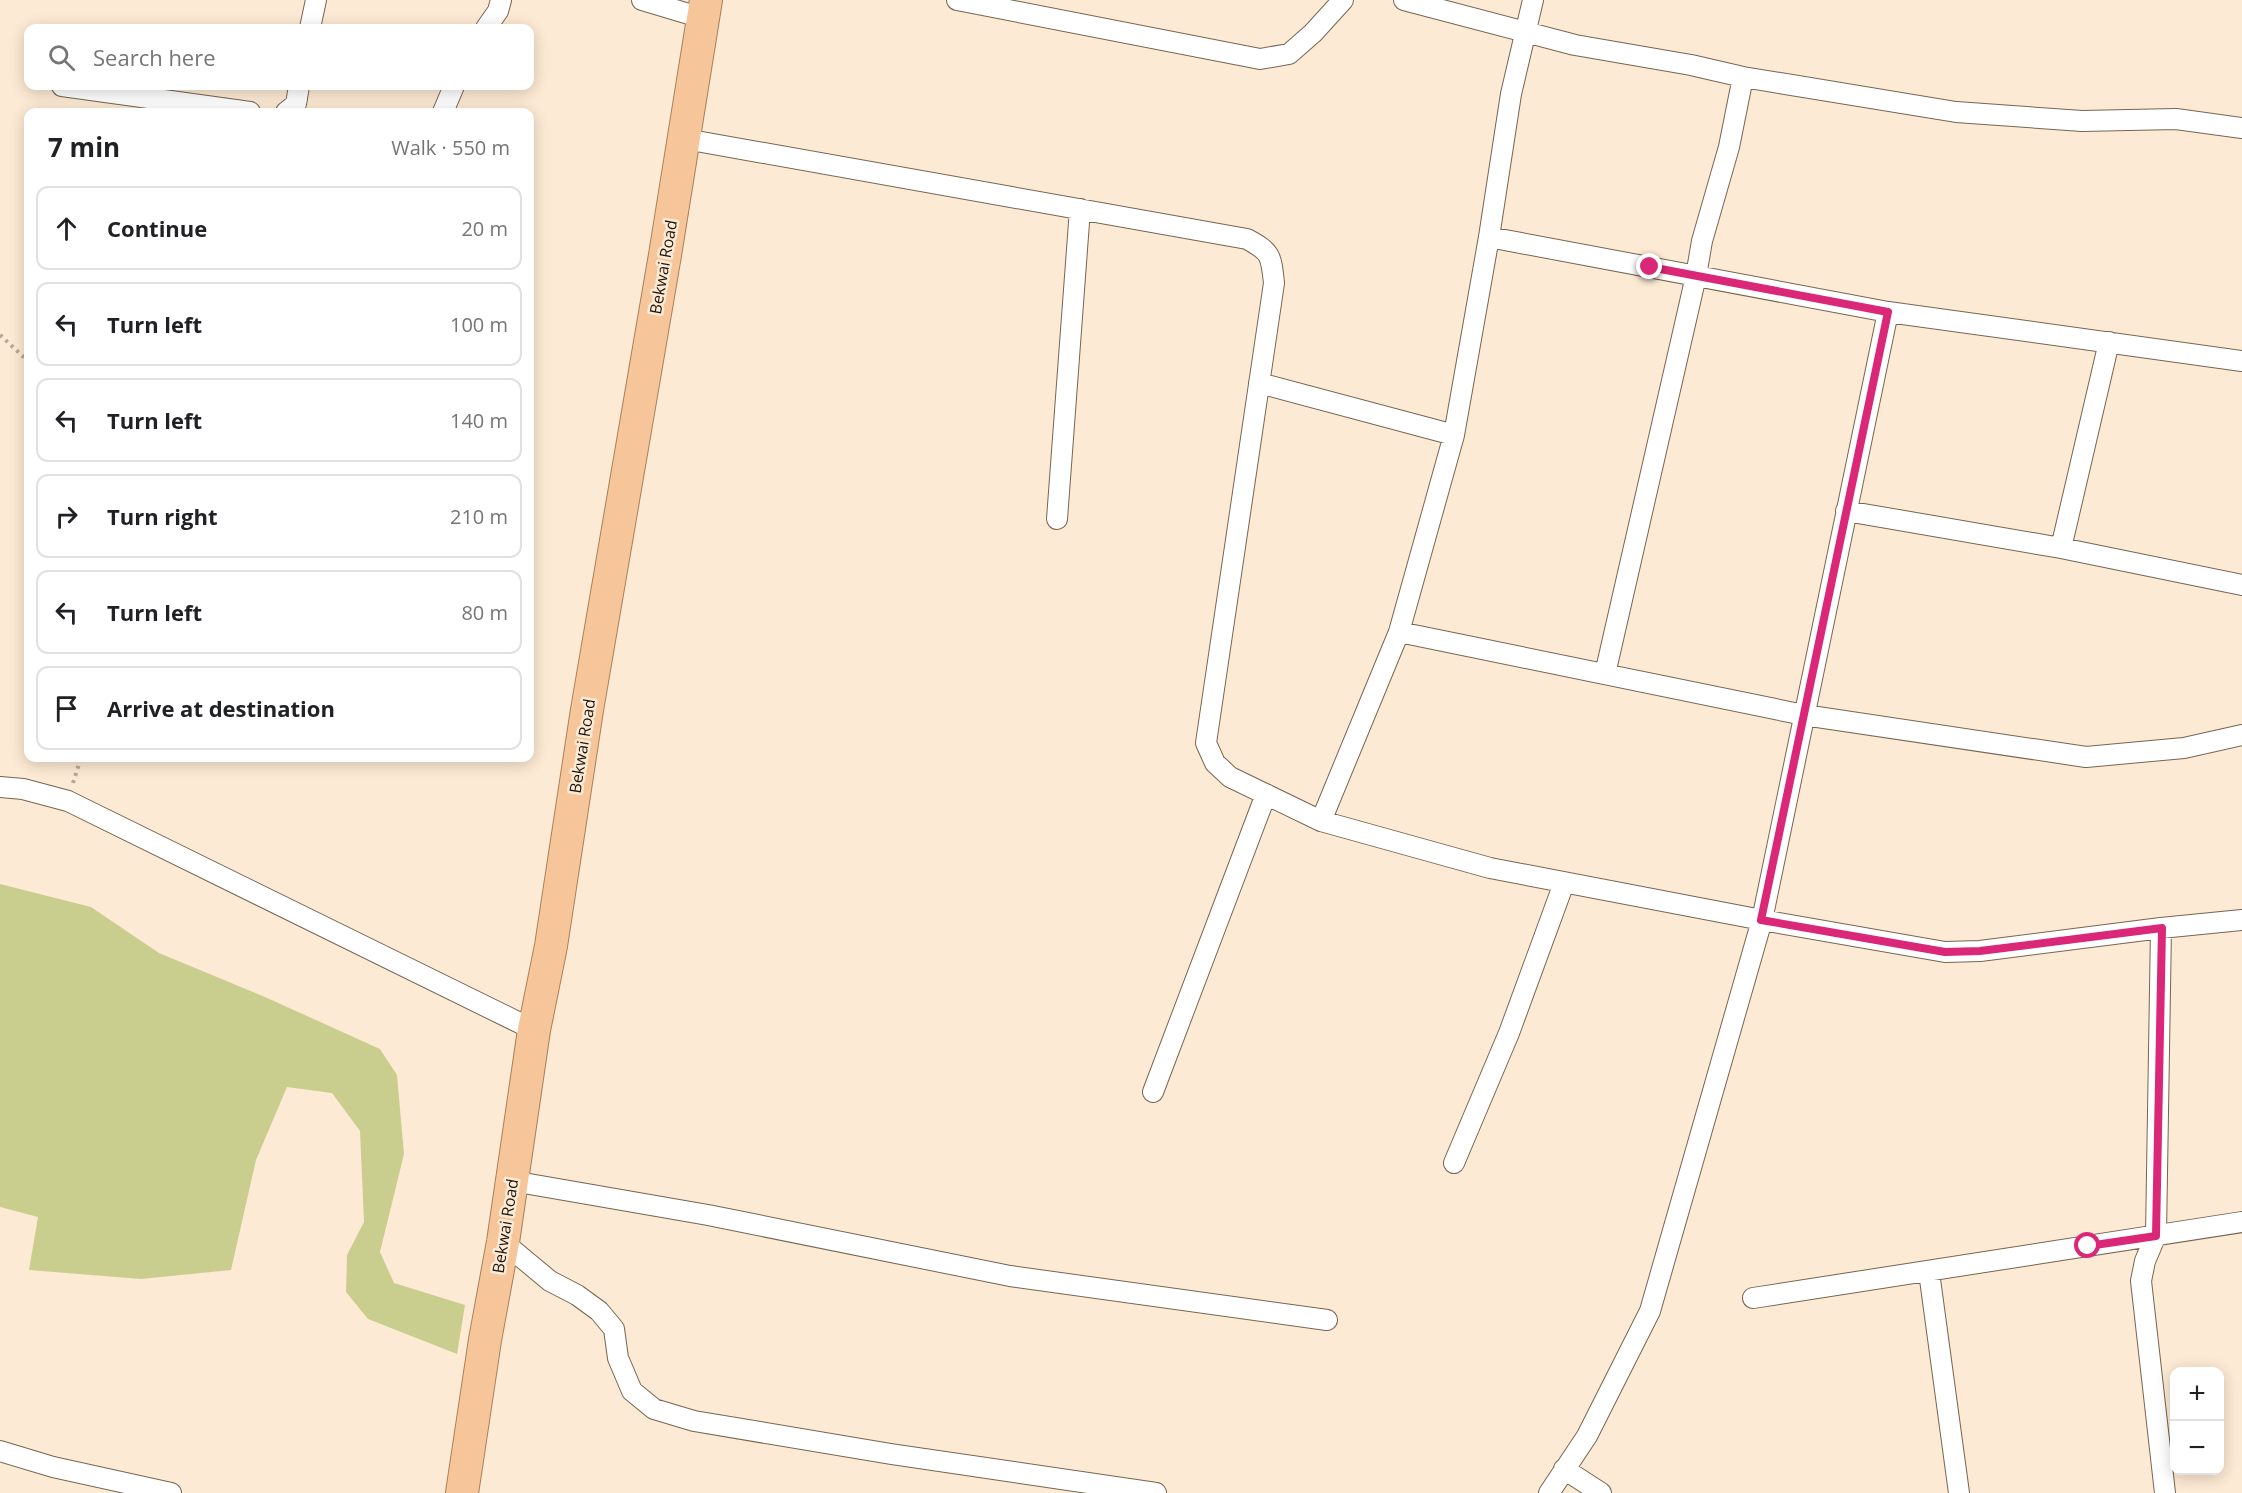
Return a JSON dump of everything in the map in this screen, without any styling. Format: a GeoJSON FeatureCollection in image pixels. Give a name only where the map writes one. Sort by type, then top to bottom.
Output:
{"type":"FeatureCollection","features":[{"type":"Feature","properties":{"kind":"highway","name":"Bekwai Road"},"geometry":{"type":"LineString","coordinates":[[462,1493],[485,1340],[503,1242],[534,1030],[685,139],[704,9]]}},
{"type":"Feature","properties":{"kind":"street"},"geometry":{"type":"LineString","coordinates":[[311,24],[316,0]]}},
{"type":"Feature","properties":{"kind":"street"},"geometry":{"type":"LineString","coordinates":[[489,24],[498,11],[501,0]]}},
{"type":"Feature","properties":{"kind":"street"},"geometry":{"type":"LineString","coordinates":[[642,0],[704,9]]}},
{"type":"Feature","properties":{"kind":"street"},"geometry":{"type":"LineString","coordinates":[[957,0],[1260,59],[1289,54],[1313,33],[1343,0]]}},
{"type":"Feature","properties":{"kind":"street"},"geometry":{"type":"LineString","coordinates":[[1404,0],[1586,47],[1691,65],[1743,77],[1956,112],[2082,121],[2176,119],[2242,128]]}},
{"type":"Feature","properties":{"kind":"street"},"geometry":{"type":"LineString","coordinates":[[1321,821],[1399,632],[1454,435],[1489,237],[1511,94],[1533,0]]}},
{"type":"Feature","properties":{"kind":"street"},"geometry":{"type":"LineString","coordinates":[[1605,674],[1702,241],[1729,147],[1743,77]]}},
{"type":"Feature","properties":{"kind":"street"},"geometry":{"type":"LineString","coordinates":[[91,90],[221,108]]}},
{"type":"Feature","properties":{"kind":"street"},"geometry":{"type":"LineString","coordinates":[[291,108],[296,104],[298,90]]}},
{"type":"Feature","properties":{"kind":"street"},"geometry":{"type":"LineString","coordinates":[[445,108],[452,90]]}},
{"type":"Feature","properties":{"kind":"street"},"geometry":{"type":"LineString","coordinates":[[685,139],[1247,239],[1266,249],[1272,264],[1274,283],[1206,743],[1215,763],[1230,777],[1321,821],[1490,868],[1761,920],[1945,952],[1989,950],[2242,920]]}},
{"type":"Feature","properties":{"kind":"street"},"geometry":{"type":"LineString","coordinates":[[1057,519],[1080,209]]}},
{"type":"Feature","properties":{"kind":"street"},"geometry":{"type":"LineString","coordinates":[[1489,237],[1888,312],[2242,361]]}},
{"type":"Feature","properties":{"kind":"street"},"geometry":{"type":"LineString","coordinates":[[1549,1493],[1587,1436],[1650,1311],[1761,920],[1888,312]]}},
{"type":"Feature","properties":{"kind":"street"},"geometry":{"type":"LineString","coordinates":[[2061,548],[2109,342]]}},
{"type":"Feature","properties":{"kind":"street"},"geometry":{"type":"LineString","coordinates":[[1259,383],[1454,435]]}},
{"type":"Feature","properties":{"kind":"street"},"geometry":{"type":"LineString","coordinates":[[1846,511],[2061,548],[2242,585]]}},
{"type":"Feature","properties":{"kind":"street"},"geometry":{"type":"LineString","coordinates":[[1399,632],[1804,715],[2086,757],[2184,748],[2242,735]]}},
{"type":"Feature","properties":{"kind":"street"},"geometry":{"type":"LineString","coordinates":[[0,787],[23,789],[68,801],[534,1030]]}},
{"type":"Feature","properties":{"kind":"street"},"geometry":{"type":"LineString","coordinates":[[1153,1092],[1266,794]]}},
{"type":"Feature","properties":{"kind":"street"},"geometry":{"type":"LineString","coordinates":[[1454,1163],[1509,1033],[1564,883]]}},
{"type":"Feature","properties":{"kind":"street"},"geometry":{"type":"LineString","coordinates":[[2162,928],[2156,1236],[2145,1261],[2141,1281],[2165,1493]]}},
{"type":"Feature","properties":{"kind":"street"},"geometry":{"type":"LineString","coordinates":[[512,1181],[708,1215],[1010,1276],[1326,1320]]}},
{"type":"Feature","properties":{"kind":"street"},"geometry":{"type":"LineString","coordinates":[[1753,1298],[2242,1222]]}},
{"type":"Feature","properties":{"kind":"street"},"geometry":{"type":"LineString","coordinates":[[503,1242],[550,1281],[577,1295],[599,1311],[614,1329],[618,1358],[632,1391],[654,1409],[694,1421],[856,1449],[1156,1493]]}},
{"type":"Feature","properties":{"kind":"street"},"geometry":{"type":"LineString","coordinates":[[1929,1272],[1959,1493]]}},
{"type":"Feature","properties":{"kind":"street"},"geometry":{"type":"LineString","coordinates":[[0,1451],[53,1467],[168,1493]]}},
{"type":"Feature","properties":{"kind":"street"},"geometry":{"type":"LineString","coordinates":[[1564,1469],[1601,1493]]}},
{"type":"Feature","properties":{"kind":"path"},"geometry":{"type":"LineString","coordinates":[[0,335],[24,357]]}},
{"type":"Feature","properties":{"kind":"path"},"geometry":{"type":"LineString","coordinates":[[68,801],[80,762]]}},
{"type":"Feature","properties":{"kind":"green space"},"geometry":{"type":"Polygon","coordinates":[[[0,884],[91,907],[159,953],[265,997],[380,1049],[397,1075],[404,1154],[380,1252],[394,1283],[465,1305],[457,1354],[368,1319],[346,1292],[347,1255],[364,1222],[360,1131],[332,1093],[287,1087],[256,1160],[231,1270],[141,1279],[29,1270],[38,1217],[0,1207],[0,884]]]}},
{"type":"Feature","properties":{"kind":"route"},"geometry":{"type":"LineString","coordinates":[[1650,267],[1888,312],[1761,920],[1945,952],[1980,951],[2162,928],[2156,1236],[2088,1246]]}}]}
